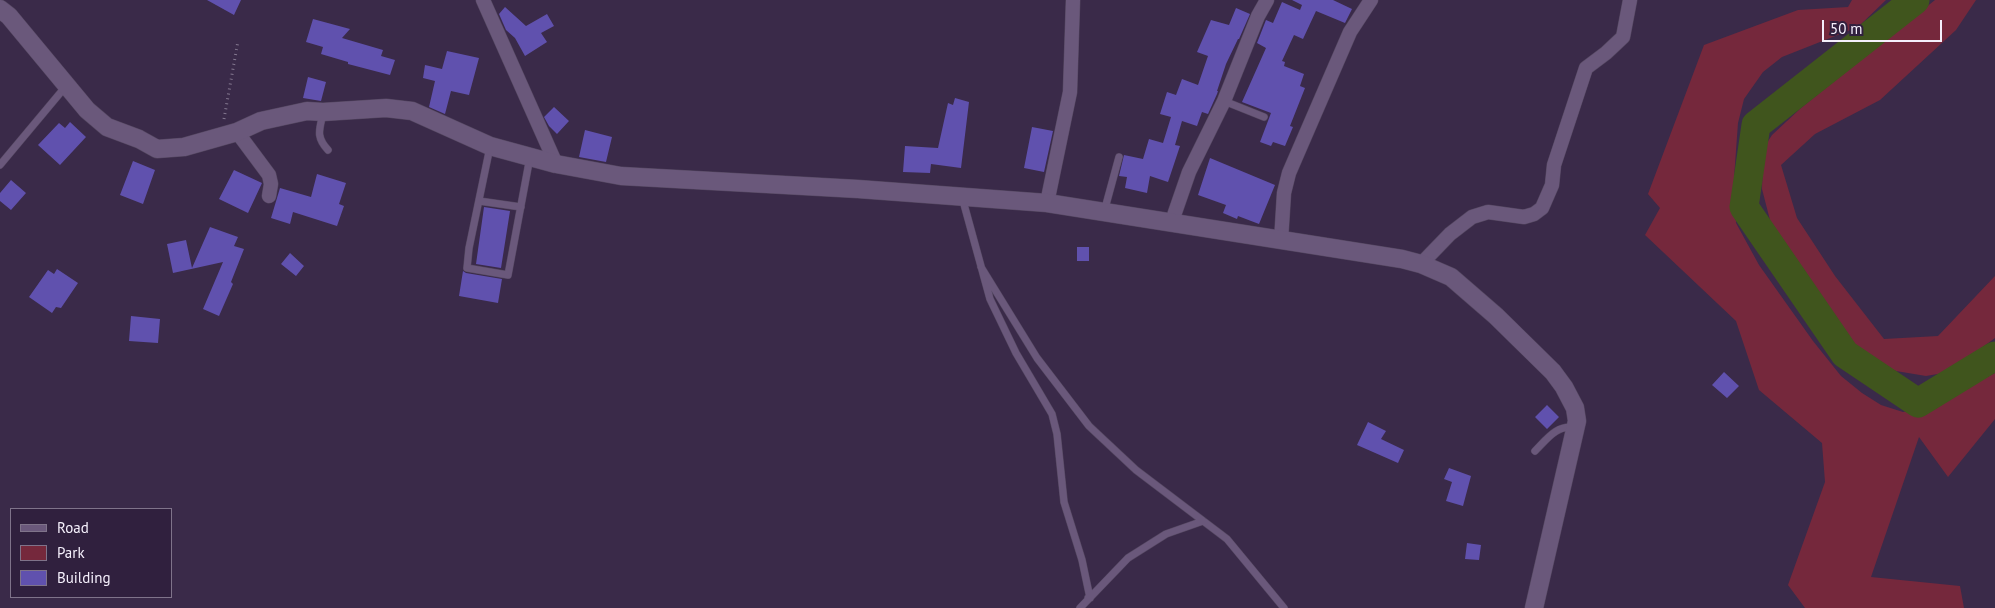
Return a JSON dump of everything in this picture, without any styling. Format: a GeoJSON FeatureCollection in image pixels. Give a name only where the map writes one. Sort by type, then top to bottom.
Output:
{"type":"FeatureCollection","features":[{"type":"Feature","properties":{"kind":"street"},"geometry":{"type":"LineString","coordinates":[[483,0],[556,164]]}},
{"type":"Feature","properties":{"kind":"street"},"geometry":{"type":"LineString","coordinates":[[1047,204],[1070,92],[1073,0]]}},
{"type":"Feature","properties":{"kind":"street"},"geometry":{"type":"LineString","coordinates":[[1171,224],[1189,172],[1224,101],[1258,16],[1267,0]]}},
{"type":"Feature","properties":{"kind":"street"},"geometry":{"type":"LineString","coordinates":[[1281,241],[1284,193],[1289,174],[1350,32],[1371,0]]}},
{"type":"Feature","properties":{"kind":"street"},"geometry":{"type":"LineString","coordinates":[[1421,264],[1450,234],[1472,217],[1488,212],[1524,217],[1534,214],[1542,208],[1552,185],[1554,165],[1586,68],[1623,37],[1630,0]]}},
{"type":"Feature","properties":{"kind":"street"},"geometry":{"type":"LineString","coordinates":[[0,9],[9,16],[87,110],[107,127],[139,139],[157,149],[184,147],[229,134],[261,121],[307,111],[323,112],[386,108],[412,112],[490,146],[556,164],[621,176],[858,189],[1047,204],[1402,259],[1421,264],[1451,277],[1496,316],[1553,372],[1564,387],[1575,408],[1576,428],[1534,608]]}},
{"type":"Feature","properties":{"kind":"street"},"geometry":{"type":"LineString","coordinates":[[229,134],[269,175],[271,184],[269,196]]}},
{"type":"Feature","properties":{"kind":"lane"},"geometry":{"type":"LineString","coordinates":[[0,165],[66,86]]}},
{"type":"Feature","properties":{"kind":"lane"},"geometry":{"type":"LineString","coordinates":[[1224,101],[1264,117]]}},
{"type":"Feature","properties":{"kind":"lane"},"geometry":{"type":"LineString","coordinates":[[323,112],[319,135],[321,143],[328,150]]}},
{"type":"Feature","properties":{"kind":"lane"},"geometry":{"type":"LineString","coordinates":[[490,146],[469,248],[467,268],[508,275],[530,157]]}},
{"type":"Feature","properties":{"kind":"lane"},"geometry":{"type":"LineString","coordinates":[[1104,212],[1119,157]]}},
{"type":"Feature","properties":{"kind":"lane"},"geometry":{"type":"LineString","coordinates":[[962,196],[990,299],[1016,353],[1052,414],[1057,434],[1064,502],[1082,560],[1089,598]]}},
{"type":"Feature","properties":{"kind":"lane"},"geometry":{"type":"LineString","coordinates":[[479,202],[521,207]]}},
{"type":"Feature","properties":{"kind":"lane"},"geometry":{"type":"LineString","coordinates":[[981,267],[1037,358],[1089,426],[1136,470],[1227,539],[1284,608]]}},
{"type":"Feature","properties":{"kind":"lane"},"geometry":{"type":"LineString","coordinates":[[1535,451],[1556,430],[1566,426],[1576,428]]}},
{"type":"Feature","properties":{"kind":"lane"},"geometry":{"type":"LineString","coordinates":[[1080,608],[1128,558],[1166,534],[1203,521]]}},
{"type":"Feature","properties":{"kind":"path"},"geometry":{"type":"LineString","coordinates":[[229,134],[238,41]]}},
{"type":"Feature","properties":{"kind":"green space"},"geometry":{"type":"Polygon","coordinates":[[[1852,0],[1886,0],[1858,27],[1782,57],[1763,72],[1744,99],[1738,123],[1734,178],[1736,223],[1759,265],[1813,341],[1841,376],[1881,405],[1903,412],[1921,409],[1995,373],[1995,419],[1948,477],[1919,437],[1871,577],[1960,586],[1964,608],[1805,608],[1788,585],[1825,482],[1822,443],[1759,390],[1736,321],[1645,235],[1660,208],[1648,194],[1704,45],[1798,10],[1848,7],[1852,0]]]}},
{"type":"Feature","properties":{"kind":"green space"},"geometry":{"type":"Polygon","coordinates":[[[1935,0],[1976,0],[1956,30],[1880,100],[1815,134],[1781,165],[1797,218],[1835,276],[1884,339],[1938,336],[1995,276],[1995,338],[1949,372],[1926,376],[1896,371],[1873,362],[1849,340],[1771,224],[1762,189],[1763,149],[1772,135],[1801,108],[1935,0]]]}},
{"type":"Feature","properties":{"kind":"building"},"geometry":{"type":"Polygon","coordinates":[[[207,0],[241,0],[234,15],[207,0]]]}},
{"type":"Feature","properties":{"kind":"building"},"geometry":{"type":"Polygon","coordinates":[[[1292,0],[1333,0],[1352,9],[1345,23],[1316,11],[1303,39],[1294,35],[1282,61],[1285,62],[1284,66],[1304,74],[1300,86],[1305,88],[1290,126],[1293,127],[1285,146],[1273,142],[1271,146],[1260,142],[1271,113],[1242,102],[1266,48],[1257,43],[1266,20],[1273,23],[1282,2],[1300,10],[1302,5],[1292,0]]]}},
{"type":"Feature","properties":{"kind":"building"},"geometry":{"type":"Polygon","coordinates":[[[505,7],[526,26],[547,14],[554,26],[541,33],[547,42],[525,56],[515,38],[506,30],[499,14],[505,7]]]}},
{"type":"Feature","properties":{"kind":"building"},"geometry":{"type":"Polygon","coordinates":[[[1236,8],[1250,14],[1226,64],[1217,94],[1208,114],[1202,112],[1197,126],[1182,121],[1175,145],[1180,146],[1168,182],[1150,176],[1147,193],[1125,188],[1127,177],[1119,176],[1124,155],[1143,159],[1149,139],[1163,143],[1171,117],[1160,114],[1167,92],[1176,95],[1182,79],[1198,85],[1208,56],[1197,52],[1211,20],[1229,25],[1236,8]]]}},
{"type":"Feature","properties":{"kind":"building"},"geometry":{"type":"Polygon","coordinates":[[[313,19],[350,29],[342,38],[383,50],[381,56],[395,60],[390,75],[348,64],[348,62],[321,54],[323,47],[306,42],[313,19]]]}},
{"type":"Feature","properties":{"kind":"building"},"geometry":{"type":"Polygon","coordinates":[[[447,51],[479,58],[469,95],[451,91],[445,114],[429,107],[435,81],[423,78],[425,65],[442,69],[447,51]]]}},
{"type":"Feature","properties":{"kind":"building"},"geometry":{"type":"Polygon","coordinates":[[[308,77],[326,82],[321,101],[303,98],[308,77]]]}},
{"type":"Feature","properties":{"kind":"building"},"geometry":{"type":"Polygon","coordinates":[[[955,98],[969,102],[961,168],[931,164],[930,173],[903,172],[905,146],[938,148],[948,103],[953,105],[955,98]]]}},
{"type":"Feature","properties":{"kind":"building"},"geometry":{"type":"Polygon","coordinates":[[[554,107],[569,121],[557,134],[544,117],[554,107]]]}},
{"type":"Feature","properties":{"kind":"building"},"geometry":{"type":"Polygon","coordinates":[[[70,122],[86,137],[60,165],[38,145],[59,123],[65,128],[70,122]]]}},
{"type":"Feature","properties":{"kind":"building"},"geometry":{"type":"Polygon","coordinates":[[[1032,127],[1053,131],[1044,172],[1024,168],[1032,127]]]}},
{"type":"Feature","properties":{"kind":"building"},"geometry":{"type":"Polygon","coordinates":[[[585,130],[612,137],[606,162],[579,157],[585,130]]]}},
{"type":"Feature","properties":{"kind":"building"},"geometry":{"type":"Polygon","coordinates":[[[1210,158],[1275,185],[1259,224],[1238,216],[1237,219],[1223,213],[1226,205],[1198,195],[1210,158]]]}},
{"type":"Feature","properties":{"kind":"building"},"geometry":{"type":"Polygon","coordinates":[[[133,161],[155,170],[143,204],[120,195],[133,161]]]}},
{"type":"Feature","properties":{"kind":"building"},"geometry":{"type":"Polygon","coordinates":[[[234,170],[262,183],[248,213],[219,199],[234,170]]]}},
{"type":"Feature","properties":{"kind":"building"},"geometry":{"type":"Polygon","coordinates":[[[317,174],[346,183],[339,204],[344,206],[337,226],[293,212],[290,224],[271,218],[280,188],[311,197],[317,174]]]}},
{"type":"Feature","properties":{"kind":"building"},"geometry":{"type":"Polygon","coordinates":[[[11,180],[26,193],[11,210],[0,201],[0,193],[11,180]]]}},
{"type":"Feature","properties":{"kind":"building"},"geometry":{"type":"Polygon","coordinates":[[[484,207],[510,211],[501,268],[476,264],[484,207]]]}},
{"type":"Feature","properties":{"kind":"building"},"geometry":{"type":"Polygon","coordinates":[[[210,227],[238,237],[234,246],[244,249],[231,282],[233,284],[219,316],[203,309],[223,262],[173,273],[167,244],[186,240],[192,268],[210,227]]]}},
{"type":"Feature","properties":{"kind":"building"},"geometry":{"type":"Polygon","coordinates":[[[1077,247],[1089,247],[1089,261],[1077,261],[1077,247]]]}},
{"type":"Feature","properties":{"kind":"building"},"geometry":{"type":"Polygon","coordinates":[[[290,253],[304,266],[296,276],[281,264],[290,253]]]}},
{"type":"Feature","properties":{"kind":"building"},"geometry":{"type":"Polygon","coordinates":[[[57,269],[78,283],[61,308],[56,307],[52,313],[29,297],[48,270],[54,274],[57,269]]]}},
{"type":"Feature","properties":{"kind":"building"},"geometry":{"type":"Polygon","coordinates":[[[463,271],[502,279],[498,303],[459,296],[463,271]]]}},
{"type":"Feature","properties":{"kind":"building"},"geometry":{"type":"Polygon","coordinates":[[[131,316],[160,319],[158,343],[129,341],[131,316]]]}},
{"type":"Feature","properties":{"kind":"building"},"geometry":{"type":"Polygon","coordinates":[[[1724,372],[1739,386],[1727,398],[1712,385],[1724,372]]]}},
{"type":"Feature","properties":{"kind":"building"},"geometry":{"type":"Polygon","coordinates":[[[1547,405],[1559,417],[1547,429],[1535,417],[1547,405]]]}},
{"type":"Feature","properties":{"kind":"building"},"geometry":{"type":"Polygon","coordinates":[[[1368,422],[1386,431],[1381,439],[1404,450],[1398,463],[1357,445],[1368,422]]]}},
{"type":"Feature","properties":{"kind":"building"},"geometry":{"type":"Polygon","coordinates":[[[1449,468],[1471,476],[1463,506],[1446,501],[1452,482],[1444,479],[1449,468]]]}},
{"type":"Feature","properties":{"kind":"building"},"geometry":{"type":"Polygon","coordinates":[[[1467,543],[1481,545],[1479,560],[1465,559],[1467,543]]]}},
{"type":"Feature","properties":{"kind":"waterway"},"geometry":{"type":"LineString","coordinates":[[1915,0],[1756,125],[1744,207],[1845,354],[1918,403],[1995,356]]}}]}
